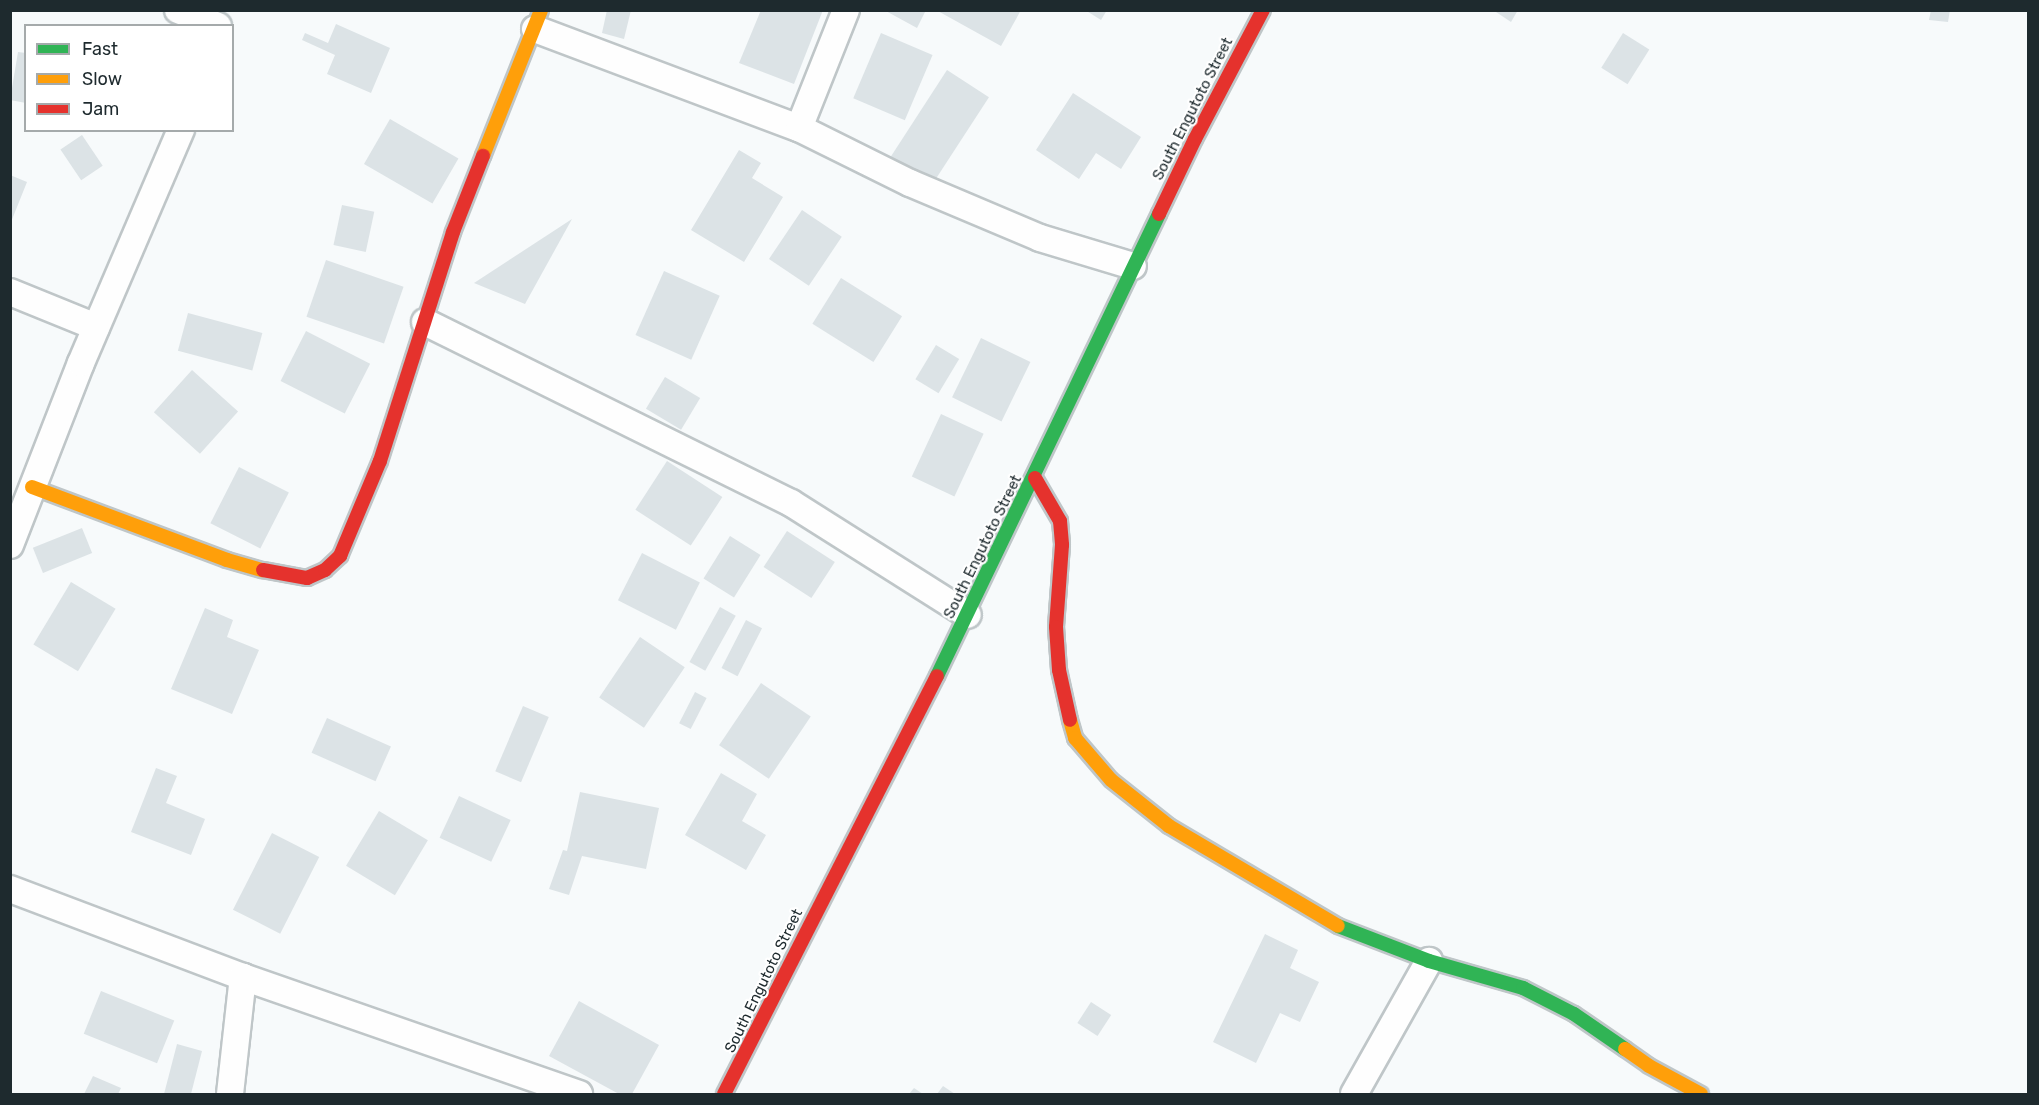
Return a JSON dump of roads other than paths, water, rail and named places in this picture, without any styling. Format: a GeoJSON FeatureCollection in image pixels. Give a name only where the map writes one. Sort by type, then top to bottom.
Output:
{"type":"FeatureCollection","features":[{"type":"Feature","properties":{"kind":"street"},"geometry":{"type":"LineString","coordinates":[[178,10],[213,24]]}},
{"type":"Feature","properties":{"kind":"street"},"geometry":{"type":"LineString","coordinates":[[799,128],[846,10]]}},
{"type":"Feature","properties":{"kind":"street","name":"South Engutoto Street"},"geometry":{"type":"LineString","coordinates":[[724,1095],[968,615],[1035,478],[1133,266],[1195,139],[1263,10]]}},
{"type":"Feature","properties":{"kind":"street"},"geometry":{"type":"LineString","coordinates":[[32,487],[227,560],[279,574],[307,578],[326,570],[340,556],[359,516],[380,461],[453,231],[538,20],[799,128],[910,183],[1040,238],[1133,266]]}},
{"type":"Feature","properties":{"kind":"street"},"geometry":{"type":"LineString","coordinates":[[10,545],[96,327],[181,132]]}},
{"type":"Feature","properties":{"kind":"street"},"geometry":{"type":"LineString","coordinates":[[10,292],[96,327]]}},
{"type":"Feature","properties":{"kind":"street"},"geometry":{"type":"LineString","coordinates":[[425,322],[791,502],[968,615]]}},
{"type":"Feature","properties":{"kind":"street"},"geometry":{"type":"LineString","coordinates":[[1035,478],[1050,498],[1060,520],[1062,545],[1056,627],[1059,670],[1075,738],[1082,750],[1111,780],[1169,826],[1346,930],[1429,961],[1523,988],[1574,1014],[1649,1065],[1701,1095]]}},
{"type":"Feature","properties":{"kind":"street"},"geometry":{"type":"LineString","coordinates":[[10,889],[243,977],[579,1095]]}},
{"type":"Feature","properties":{"kind":"street"},"geometry":{"type":"LineString","coordinates":[[1354,1095],[1429,961]]}},
{"type":"Feature","properties":{"kind":"street"},"geometry":{"type":"LineString","coordinates":[[230,1095],[243,977]]}}]}
